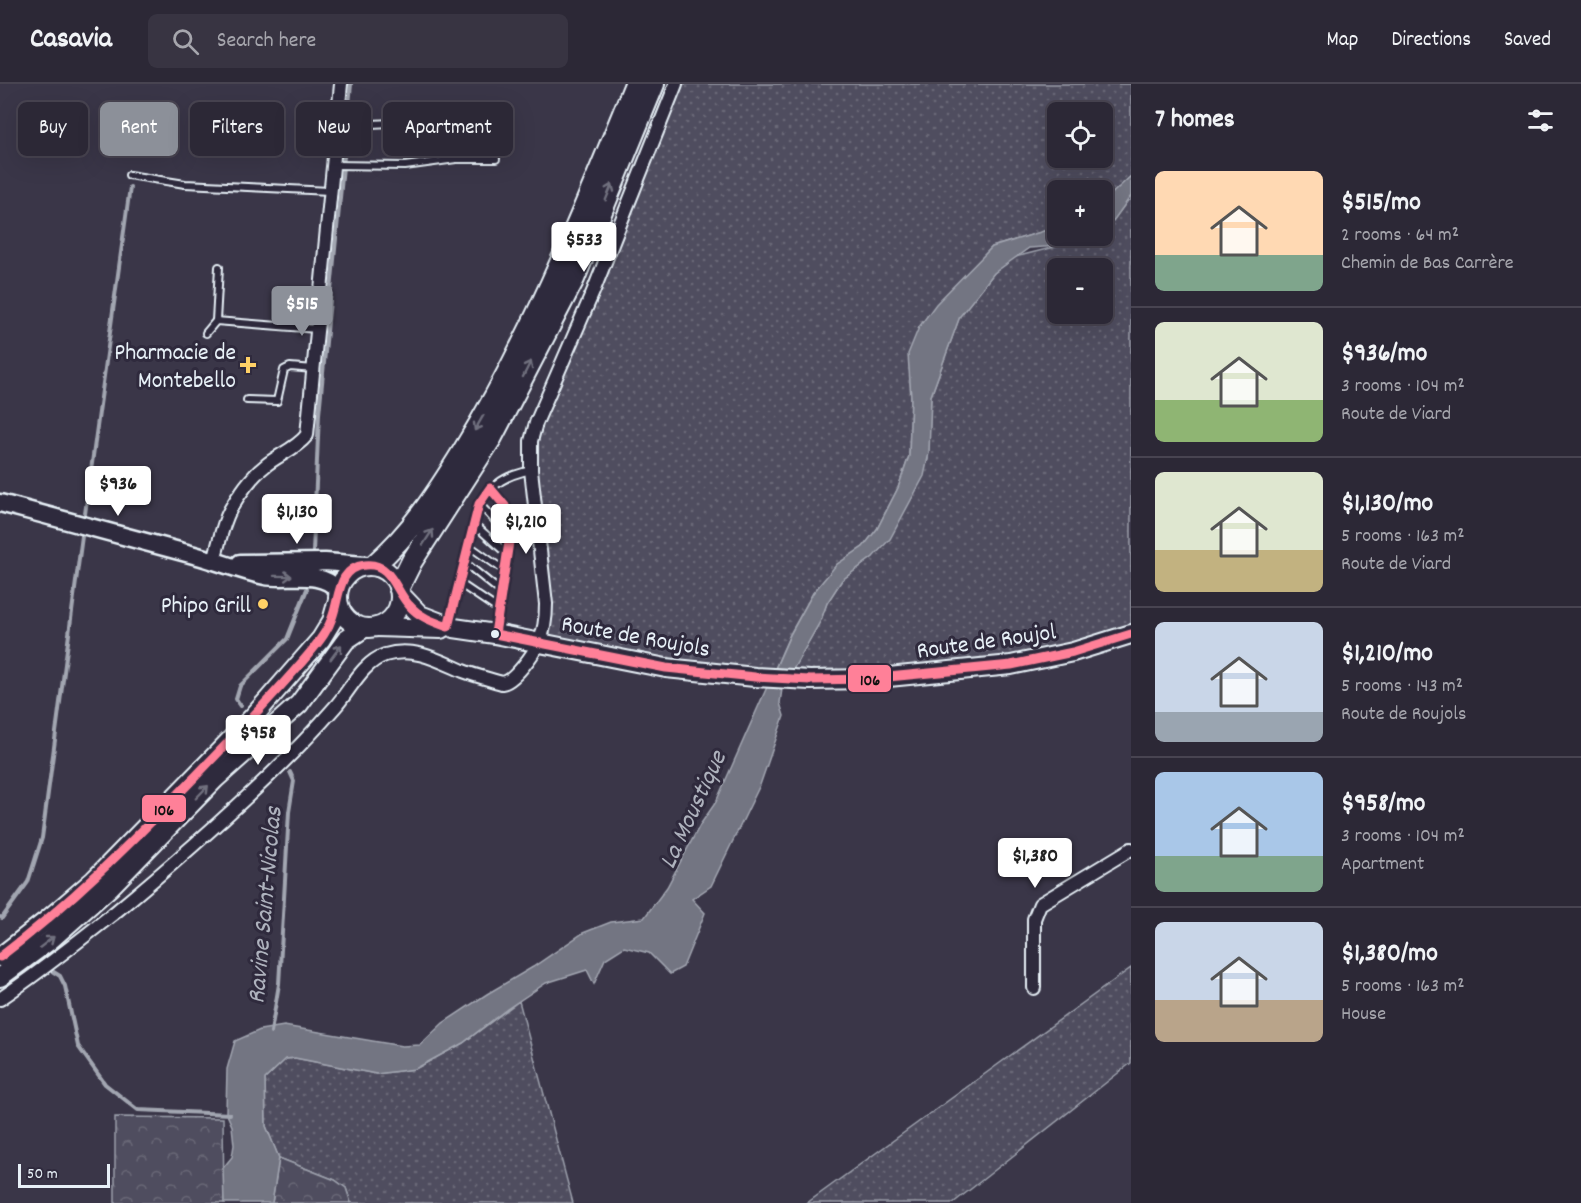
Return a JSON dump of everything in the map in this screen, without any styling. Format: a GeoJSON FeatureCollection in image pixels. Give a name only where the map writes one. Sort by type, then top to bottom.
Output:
{"type":"FeatureCollection","features":[{"type":"Feature","properties":{"kind":"highway"},"geometry":{"type":"LineString","coordinates":[[369,565],[397,543],[418,520],[467,444],[504,379],[559,266],[634,84]]}},
{"type":"Feature","properties":{"kind":"highway"},"geometry":{"type":"LineString","coordinates":[[399,591],[412,561],[492,437],[574,279],[654,84]]}},
{"type":"Feature","properties":{"kind":"main road"},"geometry":{"type":"LineString","coordinates":[[0,503],[264,576],[315,577],[333,584],[338,595],[339,608],[349,621],[371,627]]}},
{"type":"Feature","properties":{"kind":"main road"},"geometry":{"type":"LineString","coordinates":[[0,977],[49,941],[110,887],[215,779],[299,704],[346,639],[371,627],[384,624],[394,614],[400,601],[399,591],[392,575],[380,567],[325,562],[220,562]]}},
{"type":"Feature","properties":{"kind":"main road"},"geometry":{"type":"LineString","coordinates":[[0,957],[94,880],[253,717],[321,639],[332,621],[338,595],[347,573],[369,565]]}},
{"type":"Feature","properties":{"kind":"main road","name":"Route de Roujols"},"geometry":{"type":"LineString","coordinates":[[399,591],[420,615],[451,628]]}},
{"type":"Feature","properties":{"kind":"main road","name":"Route de Roujols"},"geometry":{"type":"LineString","coordinates":[[371,627],[451,628],[539,642],[597,656],[666,668],[810,680]]}},
{"type":"Feature","properties":{"kind":"main road","name":"Route de Roujol"},"geometry":{"type":"LineString","coordinates":[[810,680],[868,679],[1011,665],[1073,651],[1131,634]]}},
{"type":"Feature","properties":{"kind":"street"},"geometry":{"type":"LineString","coordinates":[[340,102],[341,84]]}},
{"type":"Feature","properties":{"kind":"street"},"geometry":{"type":"LineString","coordinates":[[0,999],[86,936],[164,872],[270,775],[335,707],[363,670],[374,661],[404,652],[420,654],[502,683],[514,677],[539,642],[546,620],[531,470],[531,441],[536,423],[593,292],[676,84]]}},
{"type":"Feature","properties":{"kind":"street"},"geometry":{"type":"LineString","coordinates":[[220,562],[230,510],[260,469],[274,458],[295,447],[307,435],[330,191],[336,156]]}},
{"type":"Feature","properties":{"kind":"street"},"geometry":{"type":"LineString","coordinates":[[1034,988],[1034,919],[1040,904],[1131,849]]}},
{"type":"Feature","properties":{"kind":"lane"},"geometry":{"type":"LineString","coordinates":[[335,165],[405,166],[456,159],[496,159]]}},
{"type":"Feature","properties":{"kind":"lane"},"geometry":{"type":"LineString","coordinates":[[129,174],[185,184],[330,191]]}},
{"type":"Feature","properties":{"kind":"lane"},"geometry":{"type":"LineString","coordinates":[[206,333],[216,321],[219,267]]}},
{"type":"Feature","properties":{"kind":"lane"},"geometry":{"type":"LineString","coordinates":[[216,321],[317,329]]}},
{"type":"Feature","properties":{"kind":"lane"},"geometry":{"type":"LineString","coordinates":[[247,400],[277,401],[284,370],[290,367],[315,369]]}},
{"type":"Feature","properties":{"kind":"lane"},"geometry":{"type":"LineString","coordinates":[[451,628],[459,583],[479,504],[490,488],[508,475],[531,470]]}},
{"type":"Feature","properties":{"kind":"lane"},"geometry":{"type":"LineString","coordinates":[[490,488],[503,500],[510,517],[510,536],[495,634]]}},
{"type":"Feature","properties":{"kind":"lane"},"geometry":{"type":"LineString","coordinates":[[479,504],[510,536]]}},
{"type":"Feature","properties":{"kind":"lane"},"geometry":{"type":"LineString","coordinates":[[474,524],[507,554]]}},
{"type":"Feature","properties":{"kind":"lane"},"geometry":{"type":"LineString","coordinates":[[468,544],[505,571]]}},
{"type":"Feature","properties":{"kind":"lane"},"geometry":{"type":"LineString","coordinates":[[464,562],[501,592]]}},
{"type":"Feature","properties":{"kind":"lane"},"geometry":{"type":"LineString","coordinates":[[459,583],[499,610]]}},
{"type":"Feature","properties":{"kind":"green space"},"geometry":{"type":"Polygon","coordinates":[[[676,84],[1131,84],[1131,176],[1113,193],[1113,180],[1047,180],[1047,230],[992,247],[977,263],[909,357],[911,397],[909,456],[898,488],[877,529],[863,547],[837,565],[813,593],[790,634],[773,673],[539,642],[546,620],[531,441],[676,84]]]}},
{"type":"Feature","properties":{"kind":"green space"},"geometry":{"type":"Polygon","coordinates":[[[1131,196],[1131,634],[1073,652],[868,679],[791,672],[821,620],[827,603],[842,580],[873,557],[928,460],[931,396],[960,316],[994,273],[1015,257],[1059,246],[1113,246],[1113,221],[1131,196]]]}},
{"type":"Feature","properties":{"kind":"green space"},"geometry":{"type":"Polygon","coordinates":[[[1131,968],[1131,1063],[953,1203],[807,1203],[1131,968]]]}},
{"type":"Feature","properties":{"kind":"green space"},"geometry":{"type":"Polygon","coordinates":[[[519,1001],[573,1203],[351,1203],[346,1188],[335,1180],[279,1158],[266,1126],[265,1079],[286,1059],[295,1058],[376,1074],[415,1069],[463,1043],[519,1001]]]}},
{"type":"Feature","properties":{"kind":"green space"},"geometry":{"type":"Polygon","coordinates":[[[115,1117],[223,1118],[224,1203],[115,1203],[115,1117]]]}},
{"type":"Feature","properties":{"kind":"green space"},"geometry":{"type":"Polygon","coordinates":[[[279,1158],[335,1180],[346,1188],[351,1203],[272,1203],[279,1158]]]}},
{"type":"Feature","properties":{"kind":"water"},"geometry":{"type":"Polygon","coordinates":[[[1131,176],[1131,196],[1113,221],[1113,193],[1131,176]]]}},
{"type":"Feature","properties":{"kind":"water"},"geometry":{"type":"Polygon","coordinates":[[[1047,230],[1047,246],[1059,246],[1029,248],[994,273],[960,316],[931,396],[929,453],[924,476],[890,539],[873,557],[842,580],[827,603],[821,620],[782,689],[780,703],[784,716],[760,785],[711,886],[692,899],[705,913],[683,967],[670,974],[649,953],[624,947],[605,959],[594,984],[587,970],[546,983],[463,1043],[415,1069],[376,1074],[295,1058],[286,1059],[265,1079],[266,1126],[279,1158],[272,1203],[224,1203],[223,1168],[232,1157],[234,1145],[232,1126],[226,1112],[227,1069],[235,1041],[260,1030],[284,1026],[402,1046],[420,1045],[443,1023],[583,933],[611,922],[644,918],[667,887],[700,825],[716,802],[790,635],[813,593],[837,564],[863,547],[877,529],[898,488],[909,456],[911,397],[908,354],[919,327],[936,304],[992,247],[1047,230]]]}},
{"type":"Feature","properties":{"kind":"waterway","name":"Ravine Saint-Nicolas"},"geometry":{"type":"LineString","coordinates":[[313,552],[319,414],[351,84]]}},
{"type":"Feature","properties":{"kind":"waterway"},"geometry":{"type":"LineString","coordinates":[[85,514],[130,187]]}},
{"type":"Feature","properties":{"kind":"waterway"},"geometry":{"type":"LineString","coordinates":[[0,917],[2,918],[28,882],[42,838],[82,536]]}},
{"type":"Feature","properties":{"kind":"waterway","name":"Ravine Saint-Nicolas"},"geometry":{"type":"LineString","coordinates":[[241,706],[236,699],[240,686],[287,639],[307,589]]}},
{"type":"Feature","properties":{"kind":"waterway","name":"Ravine Saint-Nicolas"},"geometry":{"type":"LineString","coordinates":[[271,1032],[279,984],[289,812],[294,781],[290,772]]}},
{"type":"Feature","properties":{"kind":"waterway"},"geometry":{"type":"LineString","coordinates":[[52,971],[60,976],[65,986],[78,1046],[105,1084],[138,1110],[230,1114]]}},
{"type":"Feature","properties":{"kind":"transit line","name":"106"},"geometry":{"type":"LineString","coordinates":[[0,957],[51,916],[124,849],[284,682],[313,649],[326,630],[335,610],[341,585],[349,572],[365,565],[381,568],[392,578],[404,599],[417,613],[448,627],[479,504],[490,488],[505,506],[511,529],[495,634],[666,668],[810,680],[868,679],[1011,665],[1073,652],[1131,634]]}},
{"type":"Feature","properties":{"kind":"place","name":"Pharmacie de Montebello"},"geometry":{"type":"Point","coordinates":[248,365]}},
{"type":"Feature","properties":{"kind":"place","name":"Phipo Grill"},"geometry":{"type":"Point","coordinates":[263,604]}},
{"type":"Feature","properties":{"kind":"water label","name":"La Moustique"},"geometry":{"type":"Point","coordinates":[691,809]}}]}
